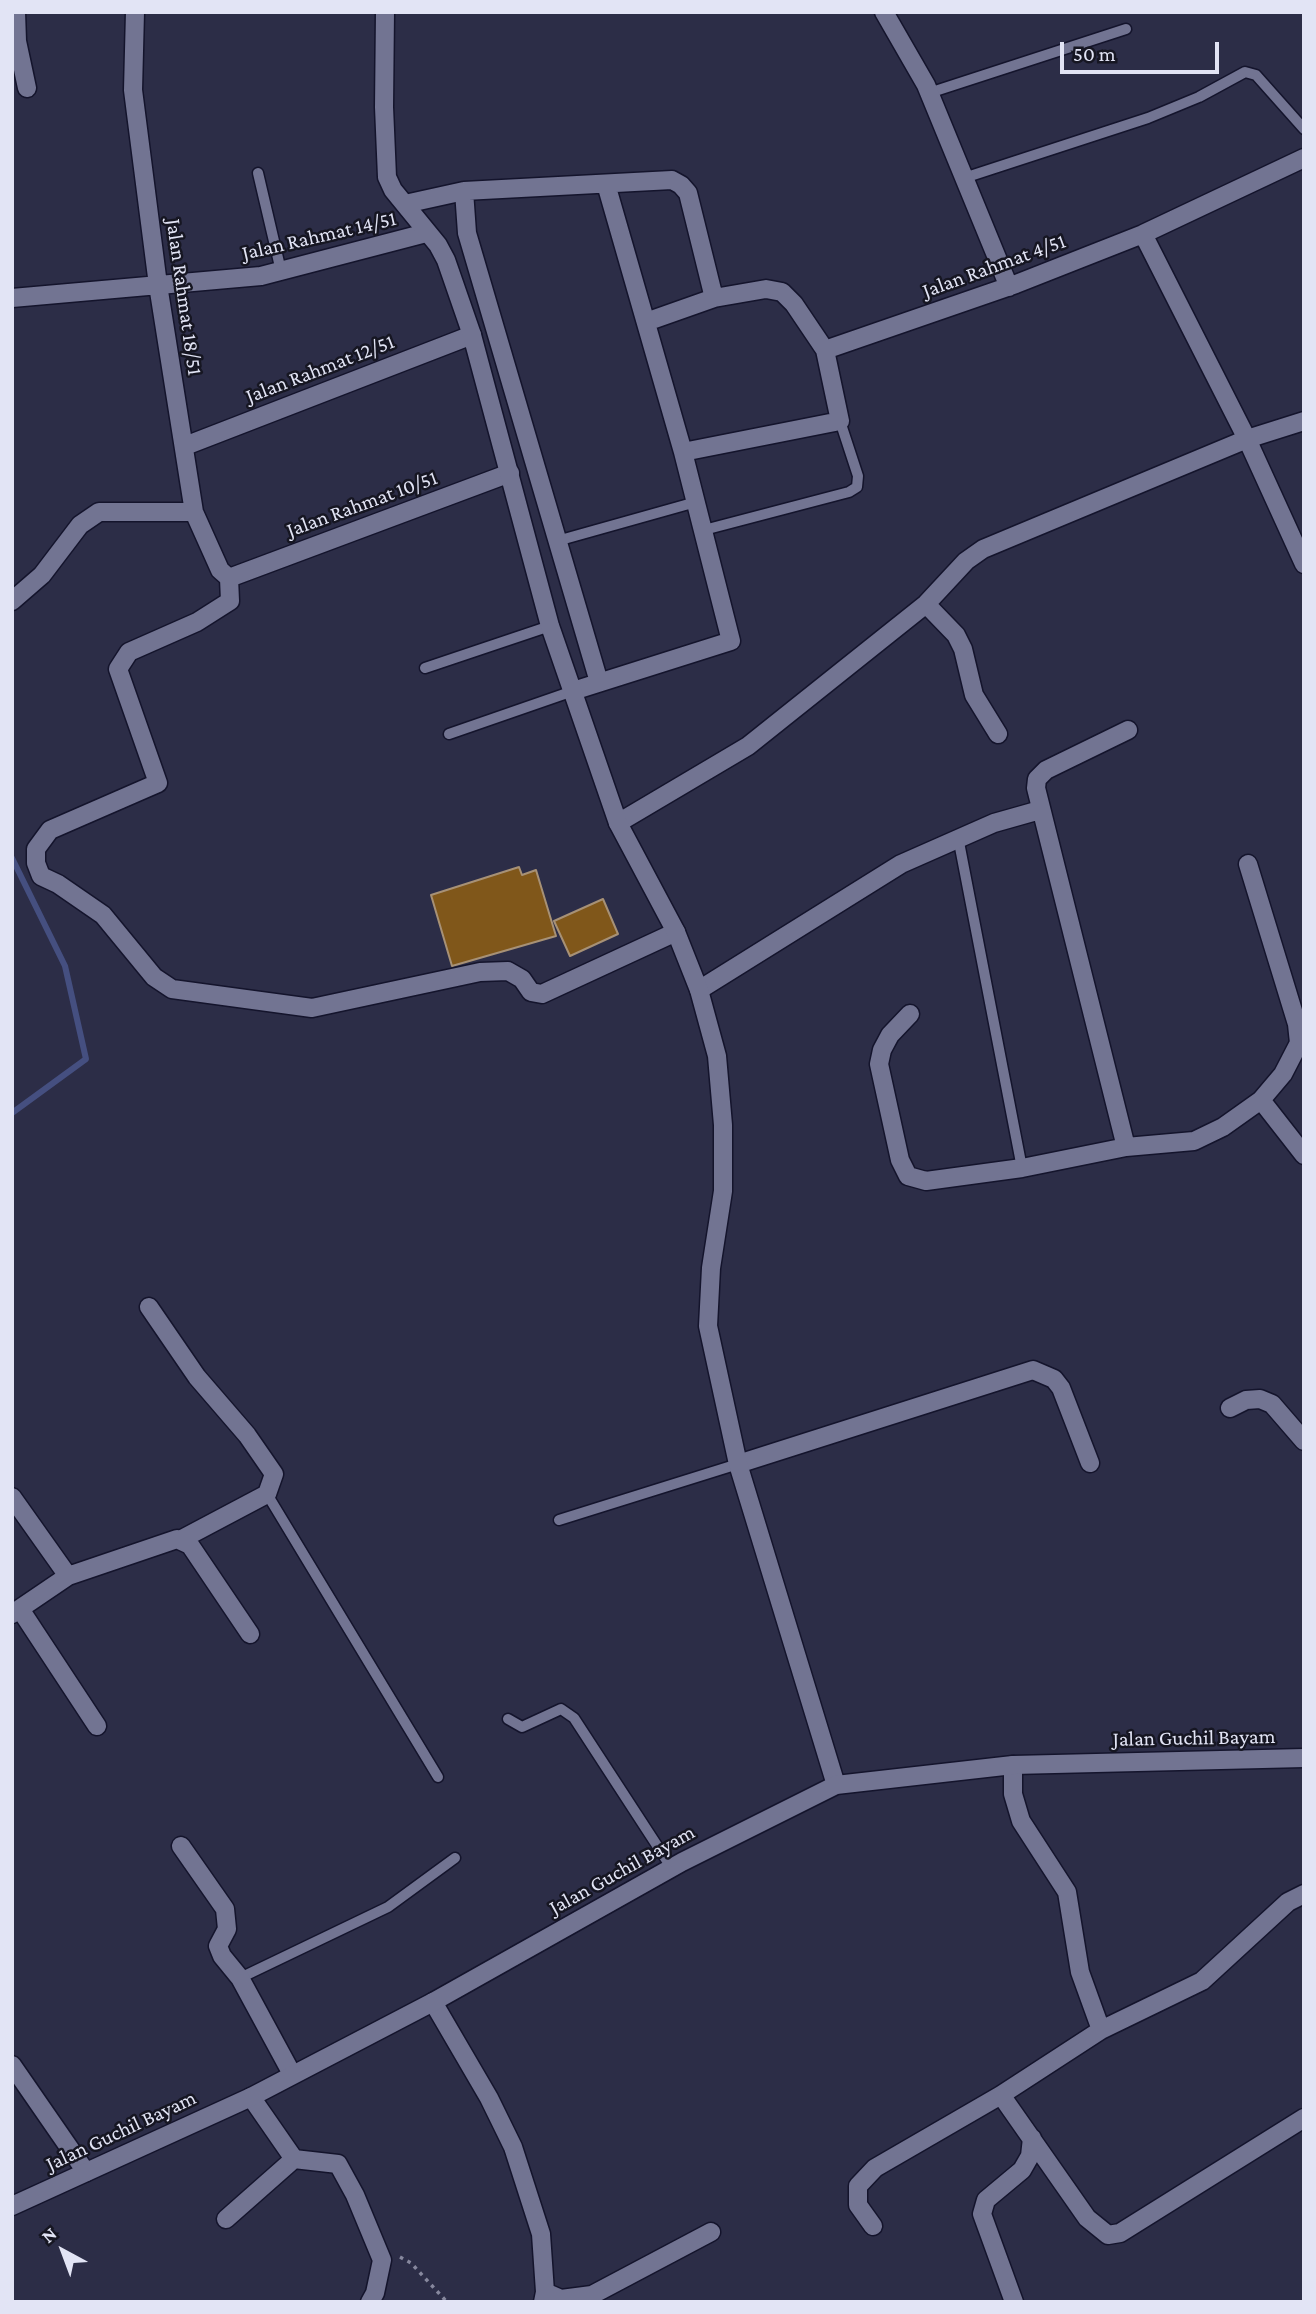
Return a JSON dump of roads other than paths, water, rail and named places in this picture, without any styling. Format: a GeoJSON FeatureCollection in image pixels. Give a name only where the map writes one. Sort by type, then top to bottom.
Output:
{"type":"FeatureCollection","features":[{"type":"Feature","properties":{"kind":"street"},"geometry":{"type":"LineString","coordinates":[[16,12],[17,41],[27,88]]}},
{"type":"Feature","properties":{"kind":"street","name":"Jalan Rahmat 18/51"},"geometry":{"type":"LineString","coordinates":[[135,12],[134,90],[158,285],[194,512],[220,570],[229,578]]}},
{"type":"Feature","properties":{"kind":"street"},"geometry":{"type":"LineString","coordinates":[[384,12],[387,177],[426,233],[438,245],[446,260],[472,335],[550,626],[618,823],[676,932],[699,990],[717,1056],[723,1125],[723,1191],[711,1268],[708,1326],[738,1464],[836,1784]]}},
{"type":"Feature","properties":{"kind":"street"},"geometry":{"type":"LineString","coordinates":[[884,12],[929,93],[1009,287]]}},
{"type":"Feature","properties":{"kind":"street","name":"Jalan Rahmat 4/51"},"geometry":{"type":"LineString","coordinates":[[825,350],[1009,287],[1143,233],[1304,158]]}},
{"type":"Feature","properties":{"kind":"street"},"geometry":{"type":"LineString","coordinates":[[405,204],[464,191],[672,180],[688,193],[714,298]]}},
{"type":"Feature","properties":{"kind":"street"},"geometry":{"type":"LineString","coordinates":[[573,691],[731,640],[683,452],[606,184]]}},
{"type":"Feature","properties":{"kind":"street"},"geometry":{"type":"LineString","coordinates":[[464,191],[467,233],[599,682]]}},
{"type":"Feature","properties":{"kind":"street","name":"Jalan Rahmat 14/51"},"geometry":{"type":"LineString","coordinates":[[12,298],[261,276],[426,233]]}},
{"type":"Feature","properties":{"kind":"street"},"geometry":{"type":"LineString","coordinates":[[1143,233],[1247,439],[1304,564]]}},
{"type":"Feature","properties":{"kind":"street"},"geometry":{"type":"LineString","coordinates":[[646,322],[714,298],[766,289],[782,292],[794,304],[825,350],[839,421],[683,452]]}},
{"type":"Feature","properties":{"kind":"street","name":"Jalan Rahmat 12/51"},"geometry":{"type":"LineString","coordinates":[[185,446],[472,335]]}},
{"type":"Feature","properties":{"kind":"street"},"geometry":{"type":"LineString","coordinates":[[618,823],[748,746],[926,604],[966,561],[983,549],[1247,439],[1304,421]]}},
{"type":"Feature","properties":{"kind":"street","name":"Jalan Rahmat 10/51"},"geometry":{"type":"LineString","coordinates":[[229,578],[510,473]]}},
{"type":"Feature","properties":{"kind":"street"},"geometry":{"type":"LineString","coordinates":[[12,601],[42,575],[80,525],[99,512],[194,512]]}},
{"type":"Feature","properties":{"kind":"street"},"geometry":{"type":"LineString","coordinates":[[229,578],[230,601],[197,622],[129,652],[118,669],[158,783],[50,830],[36,849],[36,863],[41,876],[58,884],[103,915],[154,977],[172,989],[312,1008],[480,972],[508,971],[522,979],[531,992],[542,993],[676,932]]}},
{"type":"Feature","properties":{"kind":"street"},"geometry":{"type":"LineString","coordinates":[[926,604],[956,635],[963,649],[974,695],[998,734]]}},
{"type":"Feature","properties":{"kind":"street"},"geometry":{"type":"LineString","coordinates":[[1126,1147],[1040,810],[1037,779],[1046,771],[1128,730]]}},
{"type":"Feature","properties":{"kind":"street"},"geometry":{"type":"LineString","coordinates":[[699,990],[901,864],[958,837],[1040,810]]}},
{"type":"Feature","properties":{"kind":"street"},"geometry":{"type":"LineString","coordinates":[[910,1014],[890,1035],[882,1050],[879,1064],[900,1160],[908,1176],[926,1181],[1022,1168],[1126,1147],[1194,1142],[1261,1100],[1283,1074],[1299,1043],[1297,1024],[1248,864]]}},
{"type":"Feature","properties":{"kind":"street"},"geometry":{"type":"LineString","coordinates":[[1261,1100],[1304,1155]]}},
{"type":"Feature","properties":{"kind":"street"},"geometry":{"type":"LineString","coordinates":[[97,1726],[16,1611],[68,1576],[172,1539],[182,1539],[267,1494],[274,1474],[247,1435],[197,1377],[149,1307]]}},
{"type":"Feature","properties":{"kind":"street"},"geometry":{"type":"LineString","coordinates":[[738,1464],[1033,1370],[1054,1378],[1061,1388],[1090,1463]]}},
{"type":"Feature","properties":{"kind":"street"},"geometry":{"type":"LineString","coordinates":[[1230,1408],[1253,1399],[1272,1404],[1304,1441]]}},
{"type":"Feature","properties":{"kind":"street"},"geometry":{"type":"LineString","coordinates":[[12,1497],[68,1576]]}},
{"type":"Feature","properties":{"kind":"street"},"geometry":{"type":"LineString","coordinates":[[182,1539],[190,1545],[250,1634]]}},
{"type":"Feature","properties":{"kind":"street","name":"Jalan Guchil Bayam"},"geometry":{"type":"LineString","coordinates":[[12,2206],[251,2096],[433,2002],[671,1867],[836,1784],[1013,1765],[1304,1758]]}},
{"type":"Feature","properties":{"kind":"street"},"geometry":{"type":"LineString","coordinates":[[1013,1765],[1013,1794],[1021,1821],[1067,1892],[1080,1972],[1101,2030]]}},
{"type":"Feature","properties":{"kind":"street"},"geometry":{"type":"LineString","coordinates":[[181,1846],[225,1909],[227,1929],[218,1946],[222,1956],[240,1978],[292,2074]]}},
{"type":"Feature","properties":{"kind":"street"},"geometry":{"type":"LineString","coordinates":[[873,2227],[858,2205],[858,2186],[876,2168],[1001,2095],[1101,2030],[1202,1981],[1288,1902],[1304,1894]]}},
{"type":"Feature","properties":{"kind":"street"},"geometry":{"type":"LineString","coordinates":[[433,2002],[489,2098],[517,2159],[541,2234],[544,2297],[575,2300],[592,2295],[710,2232]]}},
{"type":"Feature","properties":{"kind":"street"},"geometry":{"type":"LineString","coordinates":[[12,2066],[86,2172]]}},
{"type":"Feature","properties":{"kind":"street"},"geometry":{"type":"LineString","coordinates":[[1001,2095],[1087,2218],[1108,2235],[1121,2233],[1304,2118]]}},
{"type":"Feature","properties":{"kind":"street"},"geometry":{"type":"LineString","coordinates":[[251,2096],[295,2159]]}},
{"type":"Feature","properties":{"kind":"street"},"geometry":{"type":"LineString","coordinates":[[1014,2302],[982,2214],[986,2200],[1021,2170],[1030,2156],[1032,2138]]}},
{"type":"Feature","properties":{"kind":"street"},"geometry":{"type":"LineString","coordinates":[[226,2219],[295,2159],[338,2164],[355,2195],[382,2260],[375,2293],[370,2302]]}},
{"type":"Feature","properties":{"kind":"lane"},"geometry":{"type":"LineString","coordinates":[[929,93],[1126,29]]}},
{"type":"Feature","properties":{"kind":"lane"},"geometry":{"type":"LineString","coordinates":[[964,178],[1147,118],[1199,97],[1245,72],[1256,75],[1304,129]]}},
{"type":"Feature","properties":{"kind":"lane"},"geometry":{"type":"LineString","coordinates":[[258,173],[281,271]]}},
{"type":"Feature","properties":{"kind":"lane"},"geometry":{"type":"LineString","coordinates":[[704,530],[849,492],[857,487],[858,476],[839,421]]}},
{"type":"Feature","properties":{"kind":"lane"},"geometry":{"type":"LineString","coordinates":[[557,541],[696,502]]}},
{"type":"Feature","properties":{"kind":"lane"},"geometry":{"type":"LineString","coordinates":[[425,668],[550,626]]}},
{"type":"Feature","properties":{"kind":"lane"},"geometry":{"type":"LineString","coordinates":[[449,734],[573,691]]}},
{"type":"Feature","properties":{"kind":"lane"},"geometry":{"type":"LineString","coordinates":[[958,837],[1022,1168]]}},
{"type":"Feature","properties":{"kind":"lane"},"geometry":{"type":"LineString","coordinates":[[559,1520],[738,1464]]}},
{"type":"Feature","properties":{"kind":"lane"},"geometry":{"type":"LineString","coordinates":[[267,1494],[438,1777]]}},
{"type":"Feature","properties":{"kind":"lane"},"geometry":{"type":"LineString","coordinates":[[509,1719],[522,1727],[561,1709],[574,1718],[671,1867]]}},
{"type":"Feature","properties":{"kind":"lane"},"geometry":{"type":"LineString","coordinates":[[240,1978],[388,1907],[455,1858]]}},
{"type":"Feature","properties":{"kind":"waterway"},"geometry":{"type":"LineString","coordinates":[[12,858],[65,966],[86,1059],[12,1113]]}}]}
